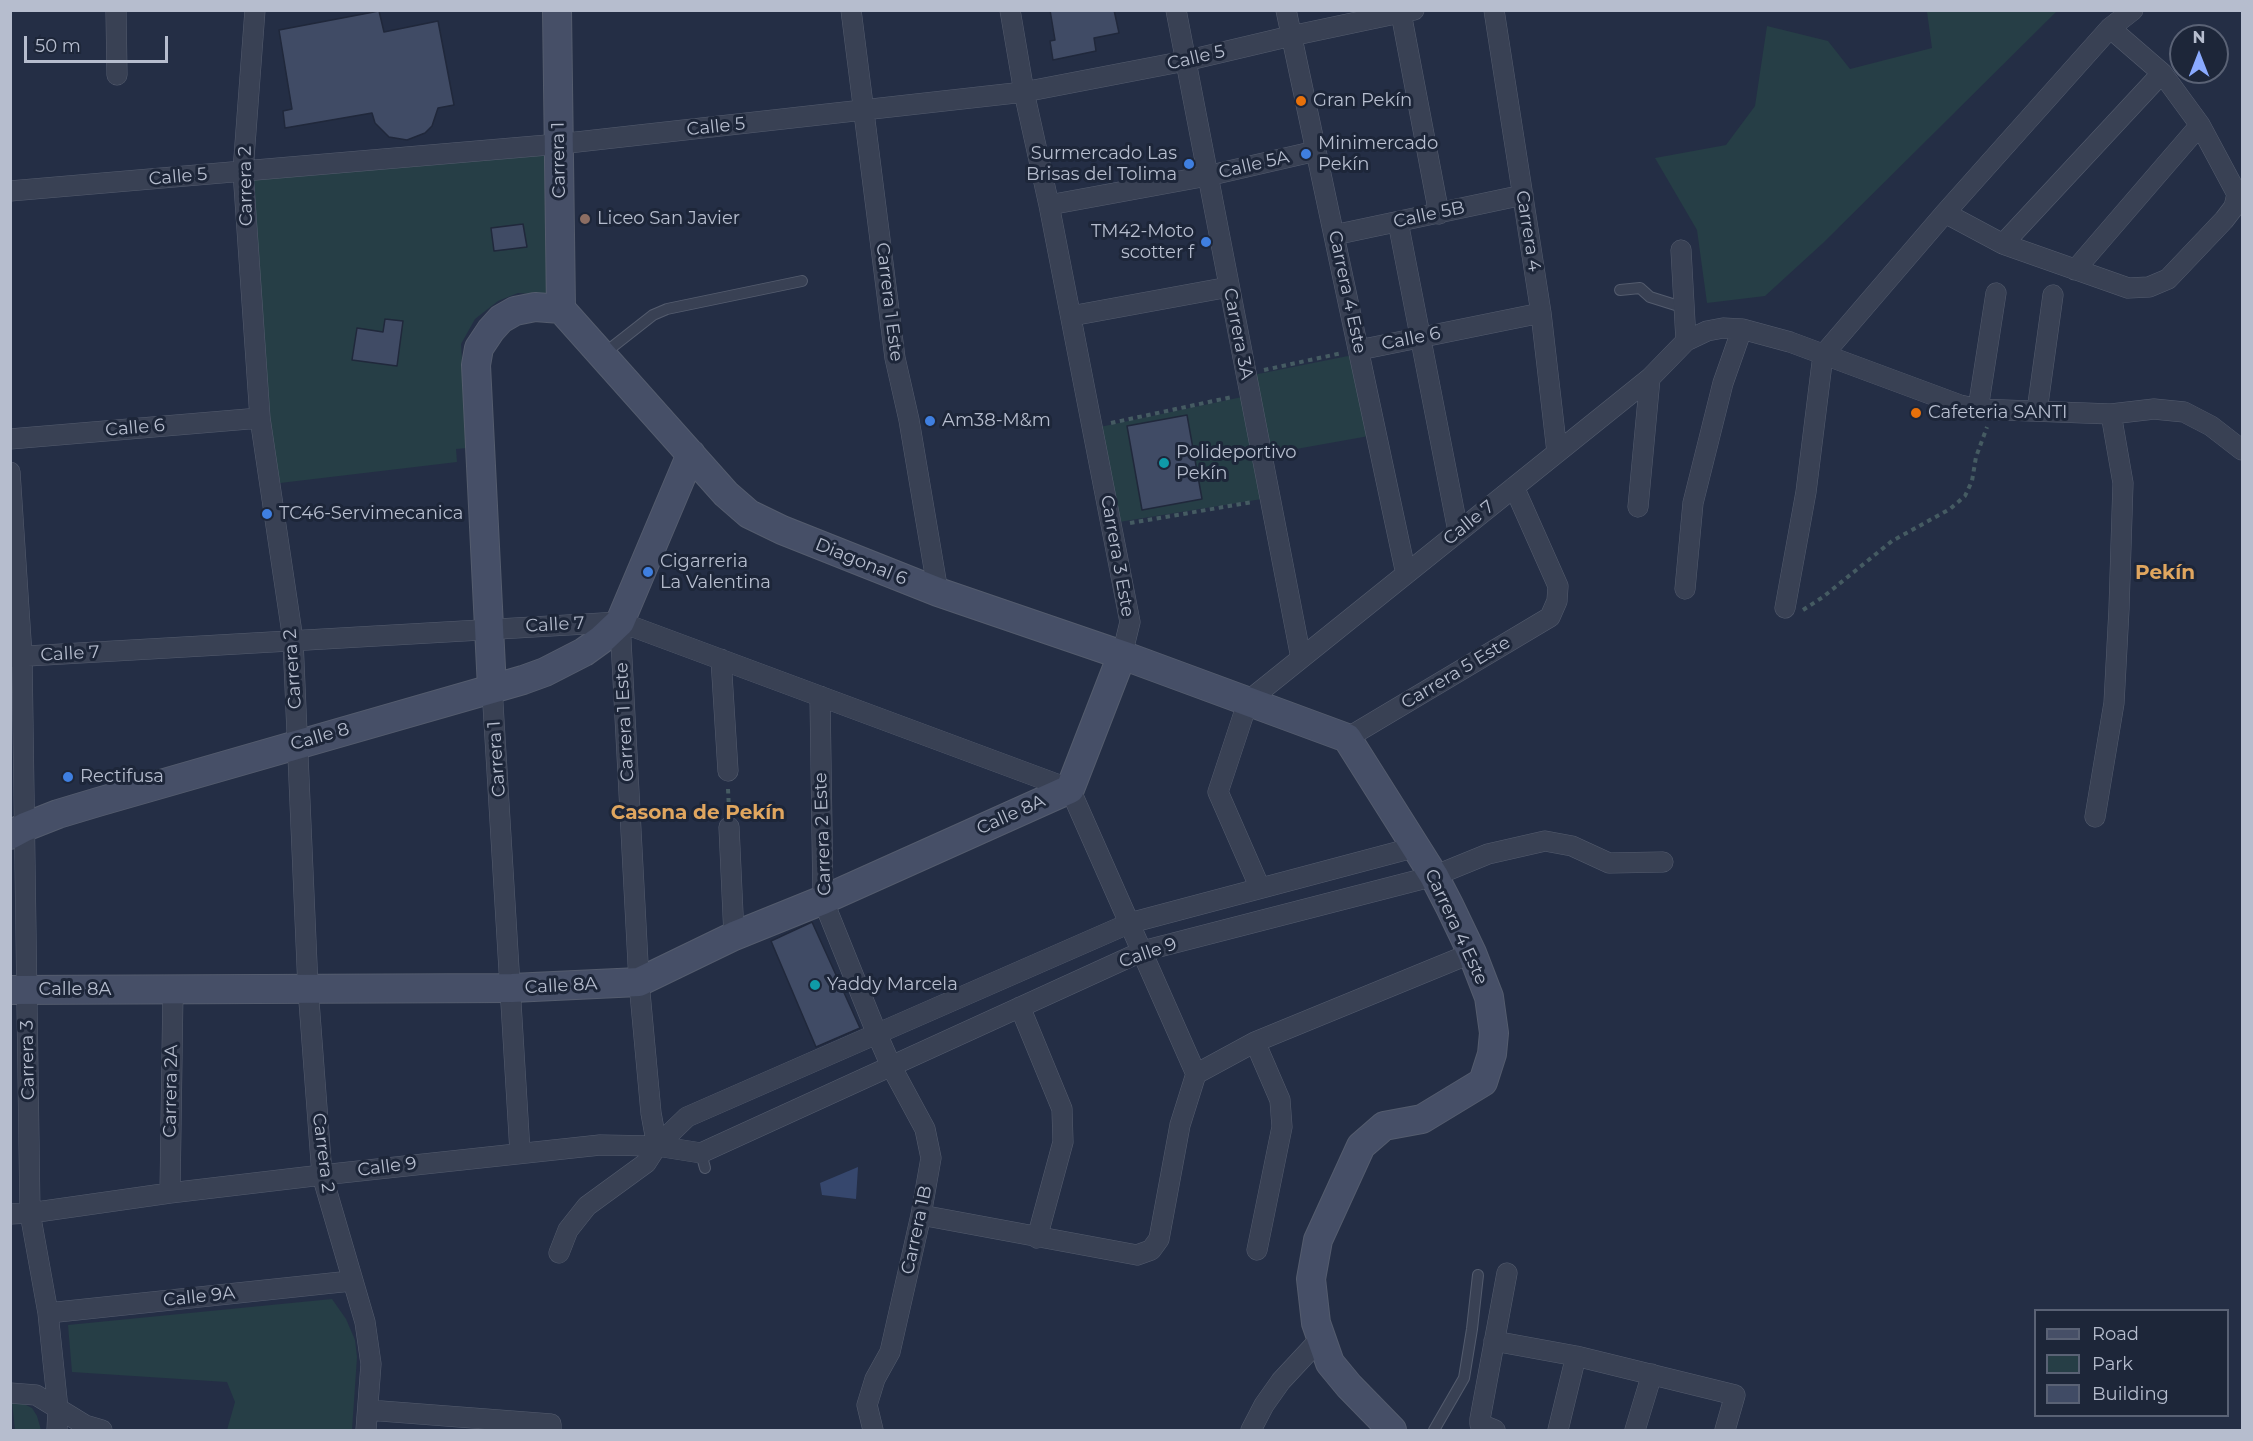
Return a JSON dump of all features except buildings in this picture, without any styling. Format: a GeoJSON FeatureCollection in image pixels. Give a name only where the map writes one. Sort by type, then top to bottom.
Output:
{"type":"FeatureCollection","features":[{"type":"Feature","properties":{"kind":"main road","name":"Carrera 1"},"geometry":{"type":"LineString","coordinates":[[492,688],[476,365],[479,348],[501,320],[515,311],[535,307],[561,309],[557,10]]}},
{"type":"Feature","properties":{"kind":"main road","name":"Diagonal 6"},"geometry":{"type":"LineString","coordinates":[[561,309],[726,494],[749,513],[782,530],[938,592],[1122,655],[1347,738]]}},
{"type":"Feature","properties":{"kind":"main road","name":"Carrera 1 Este"},"geometry":{"type":"LineString","coordinates":[[620,622],[692,454]]}},
{"type":"Feature","properties":{"kind":"main road","name":"Calle 8"},"geometry":{"type":"LineString","coordinates":[[18,831],[98,801],[523,680],[564,663],[602,639],[620,622]]}},
{"type":"Feature","properties":{"kind":"main road","name":"Carrera 3 Este"},"geometry":{"type":"LineString","coordinates":[[1070,789],[1122,655]]}},
{"type":"Feature","properties":{"kind":"main road","name":"Carrera 4 Este"},"geometry":{"type":"LineString","coordinates":[[1347,738],[1434,876],[1472,953],[1489,997],[1494,1033],[1492,1054],[1483,1082],[1422,1119],[1384,1126],[1361,1146],[1318,1240],[1311,1279],[1316,1323],[1330,1363],[1392,1431]]}},
{"type":"Feature","properties":{"kind":"main road","name":"Calle 8A"},"geometry":{"type":"LineString","coordinates":[[19,990],[512,988],[639,982],[734,936],[823,900],[1070,789]]}},
{"type":"Feature","properties":{"kind":"street"},"geometry":{"type":"LineString","coordinates":[[116,10],[117,75]]}},
{"type":"Feature","properties":{"kind":"street","name":"Carrera 2"},"geometry":{"type":"LineString","coordinates":[[255,10],[243,171],[260,418],[293,640],[308,988],[322,1175],[364,1322],[371,1364],[366,1431]]}},
{"type":"Feature","properties":{"kind":"street","name":"Carrera 1 Este"},"geometry":{"type":"LineString","coordinates":[[851,10],[895,358],[909,420],[938,592]]}},
{"type":"Feature","properties":{"kind":"street","name":"Carrera 3 Este"},"geometry":{"type":"LineString","coordinates":[[1010,10],[1024,92],[1049,205],[1130,622],[1122,655]]}},
{"type":"Feature","properties":{"kind":"street","name":"Carrera 3A"},"geometry":{"type":"LineString","coordinates":[[1176,10],[1301,658]]}},
{"type":"Feature","properties":{"kind":"street","name":"Carrera 4 Este"},"geometry":{"type":"LineString","coordinates":[[1286,10],[1406,574]]}},
{"type":"Feature","properties":{"kind":"street","name":"Carrera 4"},"geometry":{"type":"LineString","coordinates":[[1494,10],[1541,313],[1557,452]]}},
{"type":"Feature","properties":{"kind":"street"},"geometry":{"type":"LineString","coordinates":[[1785,608],[1806,492],[1824,355],[1945,213],[2110,28],[2133,10]]}},
{"type":"Feature","properties":{"kind":"street"},"geometry":{"type":"LineString","coordinates":[[1407,12],[1439,214]]}},
{"type":"Feature","properties":{"kind":"street","name":"Calle 5"},"geometry":{"type":"LineString","coordinates":[[10,191],[559,144],[1024,92],[1185,61],[1291,36],[1356,16],[1407,12]]}},
{"type":"Feature","properties":{"kind":"street"},"geometry":{"type":"LineString","coordinates":[[1945,213],[2003,244],[2128,288],[2149,286],[2168,279],[2224,220],[2234,207],[2237,194],[2200,125],[2162,73],[2110,28]]}},
{"type":"Feature","properties":{"kind":"street"},"geometry":{"type":"LineString","coordinates":[[2003,244],[2162,73]]}},
{"type":"Feature","properties":{"kind":"street"},"geometry":{"type":"LineString","coordinates":[[2075,270],[2200,125]]}},
{"type":"Feature","properties":{"kind":"street","name":"Calle 5A"},"geometry":{"type":"LineString","coordinates":[[1049,205],[1208,176],[1316,151]]}},
{"type":"Feature","properties":{"kind":"street","name":"Calle 5B"},"geometry":{"type":"LineString","coordinates":[[1335,236],[1523,195]]}},
{"type":"Feature","properties":{"kind":"street"},"geometry":{"type":"LineString","coordinates":[[1398,222],[1458,531]]}},
{"type":"Feature","properties":{"kind":"street"},"geometry":{"type":"LineString","coordinates":[[1681,250],[1686,341],[1707,331],[1723,328],[1742,329],[1790,342],[1960,405],[1986,410],[2111,414],[2154,409],[2184,412],[2211,426],[2242,450]]}},
{"type":"Feature","properties":{"kind":"street"},"geometry":{"type":"LineString","coordinates":[[1071,316],[1229,286]]}},
{"type":"Feature","properties":{"kind":"street"},"geometry":{"type":"LineString","coordinates":[[1986,410],[1996,293]]}},
{"type":"Feature","properties":{"kind":"street"},"geometry":{"type":"LineString","coordinates":[[2037,411],[2053,295]]}},
{"type":"Feature","properties":{"kind":"street","name":"Calle 6"},"geometry":{"type":"LineString","coordinates":[[1359,350],[1541,313]]}},
{"type":"Feature","properties":{"kind":"street"},"geometry":{"type":"LineString","coordinates":[[1684,589],[1693,503],[1723,383],[1742,329]]}},
{"type":"Feature","properties":{"kind":"street","name":"Calle 7"},"geometry":{"type":"LineString","coordinates":[[1248,701],[1650,378],[1686,341]]}},
{"type":"Feature","properties":{"kind":"street"},"geometry":{"type":"LineString","coordinates":[[1638,507],[1650,378]]}},
{"type":"Feature","properties":{"kind":"street"},"geometry":{"type":"LineString","coordinates":[[2095,817],[2114,703],[2119,609],[2124,483],[2111,414]]}},
{"type":"Feature","properties":{"kind":"street","name":"Calle 6"},"geometry":{"type":"LineString","coordinates":[[10,439],[260,418]]}},
{"type":"Feature","properties":{"kind":"street","name":"Carrera 3"},"geometry":{"type":"LineString","coordinates":[[10,472],[16,657],[20,1213],[48,1313],[58,1408],[57,1431]]}},
{"type":"Feature","properties":{"kind":"street","name":"Carrera 5 Este"},"geometry":{"type":"LineString","coordinates":[[1347,738],[1550,617],[1557,601],[1558,586],[1514,487]]}},
{"type":"Feature","properties":{"kind":"street","name":"Carrera 1 Este"},"geometry":{"type":"LineString","coordinates":[[620,622],[639,982],[651,1113],[657,1146]]}},
{"type":"Feature","properties":{"kind":"street","name":"Calle 7"},"geometry":{"type":"LineString","coordinates":[[16,657],[620,622],[1070,789]]}},
{"type":"Feature","properties":{"kind":"street"},"geometry":{"type":"LineString","coordinates":[[721,659],[728,771]]}},
{"type":"Feature","properties":{"kind":"street","name":"Carrera 1"},"geometry":{"type":"LineString","coordinates":[[492,688],[512,988],[520,1152]]}},
{"type":"Feature","properties":{"kind":"street","name":"Carrera 2 Este"},"geometry":{"type":"LineString","coordinates":[[820,696],[823,900],[877,1034]]}},
{"type":"Feature","properties":{"kind":"street"},"geometry":{"type":"LineString","coordinates":[[1248,701],[1218,792],[1260,888]]}},
{"type":"Feature","properties":{"kind":"street"},"geometry":{"type":"LineString","coordinates":[[921,1215],[1137,1255],[1151,1250],[1159,1239],[1180,1125],[1196,1074],[1070,789]]}},
{"type":"Feature","properties":{"kind":"street"},"geometry":{"type":"LineString","coordinates":[[729,827],[734,936]]}},
{"type":"Feature","properties":{"kind":"street","name":"Calle 9"},"geometry":{"type":"LineString","coordinates":[[20,1213],[322,1175],[600,1145],[657,1146],[703,1160],[891,1066],[1143,951],[1434,876],[1488,854],[1545,842],[1572,846],[1610,863],[1663,862]]}},
{"type":"Feature","properties":{"kind":"street","name":"Calle 9"},"geometry":{"type":"LineString","coordinates":[[657,1146],[687,1117],[1130,923],[1416,847]]}},
{"type":"Feature","properties":{"kind":"street"},"geometry":{"type":"LineString","coordinates":[[1196,1074],[1255,1042],[1472,953]]}},
{"type":"Feature","properties":{"kind":"street","name":"Carrera 2A"},"geometry":{"type":"LineString","coordinates":[[170,1193],[173,989]]}},
{"type":"Feature","properties":{"kind":"street"},"geometry":{"type":"LineString","coordinates":[[1020,1007],[1062,1109],[1063,1142],[1037,1238]]}},
{"type":"Feature","properties":{"kind":"street","name":"Carrera 1B"},"geometry":{"type":"LineString","coordinates":[[873,1431],[867,1405],[875,1379],[890,1352],[921,1215],[931,1158],[925,1130],[877,1034]]}},
{"type":"Feature","properties":{"kind":"street"},"geometry":{"type":"LineString","coordinates":[[1255,1042],[1280,1100],[1282,1127],[1257,1250]]}},
{"type":"Feature","properties":{"kind":"street"},"geometry":{"type":"LineString","coordinates":[[559,1254],[568,1230],[587,1206],[646,1163],[657,1146]]}},
{"type":"Feature","properties":{"kind":"street"},"geometry":{"type":"LineString","coordinates":[[1495,1431],[1480,1424],[1507,1273]]}},
{"type":"Feature","properties":{"kind":"street","name":"Calle 9A"},"geometry":{"type":"LineString","coordinates":[[48,1313],[351,1281]]}},
{"type":"Feature","properties":{"kind":"street"},"geometry":{"type":"LineString","coordinates":[[1251,1431],[1264,1405],[1281,1381],[1321,1338]]}},
{"type":"Feature","properties":{"kind":"street"},"geometry":{"type":"LineString","coordinates":[[1494,1341],[1576,1356],[1735,1395],[1725,1431]]}},
{"type":"Feature","properties":{"kind":"street"},"geometry":{"type":"LineString","coordinates":[[1558,1431],[1576,1356]]}},
{"type":"Feature","properties":{"kind":"street"},"geometry":{"type":"LineString","coordinates":[[1635,1431],[1652,1374]]}},
{"type":"Feature","properties":{"kind":"street"},"geometry":{"type":"LineString","coordinates":[[10,1393],[36,1395],[85,1425],[102,1431]]}},
{"type":"Feature","properties":{"kind":"street"},"geometry":{"type":"LineString","coordinates":[[368,1410],[551,1428]]}},
{"type":"Feature","properties":{"kind":"lane"},"geometry":{"type":"LineString","coordinates":[[602,355],[653,315],[667,309],[802,281]]}},
{"type":"Feature","properties":{"kind":"lane"},"geometry":{"type":"LineString","coordinates":[[1620,290],[1640,288],[1650,297],[1684,308]]}},
{"type":"Feature","properties":{"kind":"lane"},"geometry":{"type":"LineString","coordinates":[[1434,1431],[1464,1378],[1478,1275]]}},
{"type":"Feature","properties":{"kind":"path","name":"Calle 6"},"geometry":{"type":"LineString","coordinates":[[1246,374],[1359,350]]}},
{"type":"Feature","properties":{"kind":"path"},"geometry":{"type":"LineString","coordinates":[[1092,427],[1250,394]]}},
{"type":"Feature","properties":{"kind":"path"},"geometry":{"type":"LineString","coordinates":[[1785,608],[1790,611],[1804,610],[1892,541],[1950,509],[1965,496],[1972,481],[1976,457],[1984,435],[1986,410]]}},
{"type":"Feature","properties":{"kind":"path"},"geometry":{"type":"LineString","coordinates":[[1112,527],[1270,500]]}},
{"type":"Feature","properties":{"kind":"path"},"geometry":{"type":"LineString","coordinates":[[728,771],[729,827]]}},
{"type":"Feature","properties":{"kind":"green space"},"geometry":{"type":"Polygon","coordinates":[[[2057,11],[1823,243],[1765,296],[1707,303],[1697,230],[1655,158],[1726,145],[1755,106],[1767,26],[1828,41],[1850,69],[1932,48],[1927,12],[2057,11]]]}},
{"type":"Feature","properties":{"kind":"green space"},"geometry":{"type":"Polygon","coordinates":[[[552,153],[549,295],[518,293],[498,301],[475,319],[461,344],[468,448],[456,449],[457,462],[280,483],[268,416],[254,178],[552,153]]]}},
{"type":"Feature","properties":{"kind":"green space"},"geometry":{"type":"Polygon","coordinates":[[[1353,355],[1369,436],[1268,454],[1253,375],[1353,355]]]}},
{"type":"Feature","properties":{"kind":"green space"},"geometry":{"type":"Polygon","coordinates":[[[1242,397],[1262,499],[1119,522],[1100,427],[1242,397]]]}},
{"type":"Feature","properties":{"kind":"green space"},"geometry":{"type":"Polygon","coordinates":[[[332,1299],[346,1319],[355,1340],[357,1357],[352,1430],[227,1430],[235,1402],[227,1382],[72,1372],[68,1325],[332,1299]]]}},
{"type":"Feature","properties":{"kind":"green space"},"geometry":{"type":"Polygon","coordinates":[[[12,1402],[22,1403],[32,1408],[41,1430],[15,1430],[12,1402]]]}},
{"type":"Feature","properties":{"kind":"water"},"geometry":{"type":"Polygon","coordinates":[[[858,1167],[856,1199],[822,1195],[820,1183],[858,1167]]]}},
{"type":"Feature","properties":{"kind":"place","name":"Gran Pekín"},"geometry":{"type":"Point","coordinates":[1301,101]}},
{"type":"Feature","properties":{"kind":"place","name":"Minimercado Pekín"},"geometry":{"type":"Point","coordinates":[1306,154]}},
{"type":"Feature","properties":{"kind":"place","name":"Surmercado Las Brisas del Tolima"},"geometry":{"type":"Point","coordinates":[1189,164]}},
{"type":"Feature","properties":{"kind":"place","name":"Liceo San Javier"},"geometry":{"type":"Point","coordinates":[585,219]}},
{"type":"Feature","properties":{"kind":"place","name":"TM42-Moto scotter f"},"geometry":{"type":"Point","coordinates":[1206,242]}},
{"type":"Feature","properties":{"kind":"place","name":"Cafeteria SANTI"},"geometry":{"type":"Point","coordinates":[1916,413]}},
{"type":"Feature","properties":{"kind":"place","name":"Am38-M&m"},"geometry":{"type":"Point","coordinates":[930,421]}},
{"type":"Feature","properties":{"kind":"place","name":"Polideportivo Pekín"},"geometry":{"type":"Point","coordinates":[1164,463]}},
{"type":"Feature","properties":{"kind":"place","name":"TC46-Servimecanica"},"geometry":{"type":"Point","coordinates":[267,514]}},
{"type":"Feature","properties":{"kind":"place","name":"Cigarreria La Valentina"},"geometry":{"type":"Point","coordinates":[648,572]}},
{"type":"Feature","properties":{"kind":"place","name":"Rectifusa"},"geometry":{"type":"Point","coordinates":[68,777]}},
{"type":"Feature","properties":{"kind":"place","name":"Yaddy Marcela"},"geometry":{"type":"Point","coordinates":[815,985]}},
{"type":"Feature","properties":{"kind":"district","name":"Pekín"},"geometry":{"type":"Point","coordinates":[2165,573]}},
{"type":"Feature","properties":{"kind":"district","name":"Casona de Pekín"},"geometry":{"type":"Point","coordinates":[698,813]}}]}
